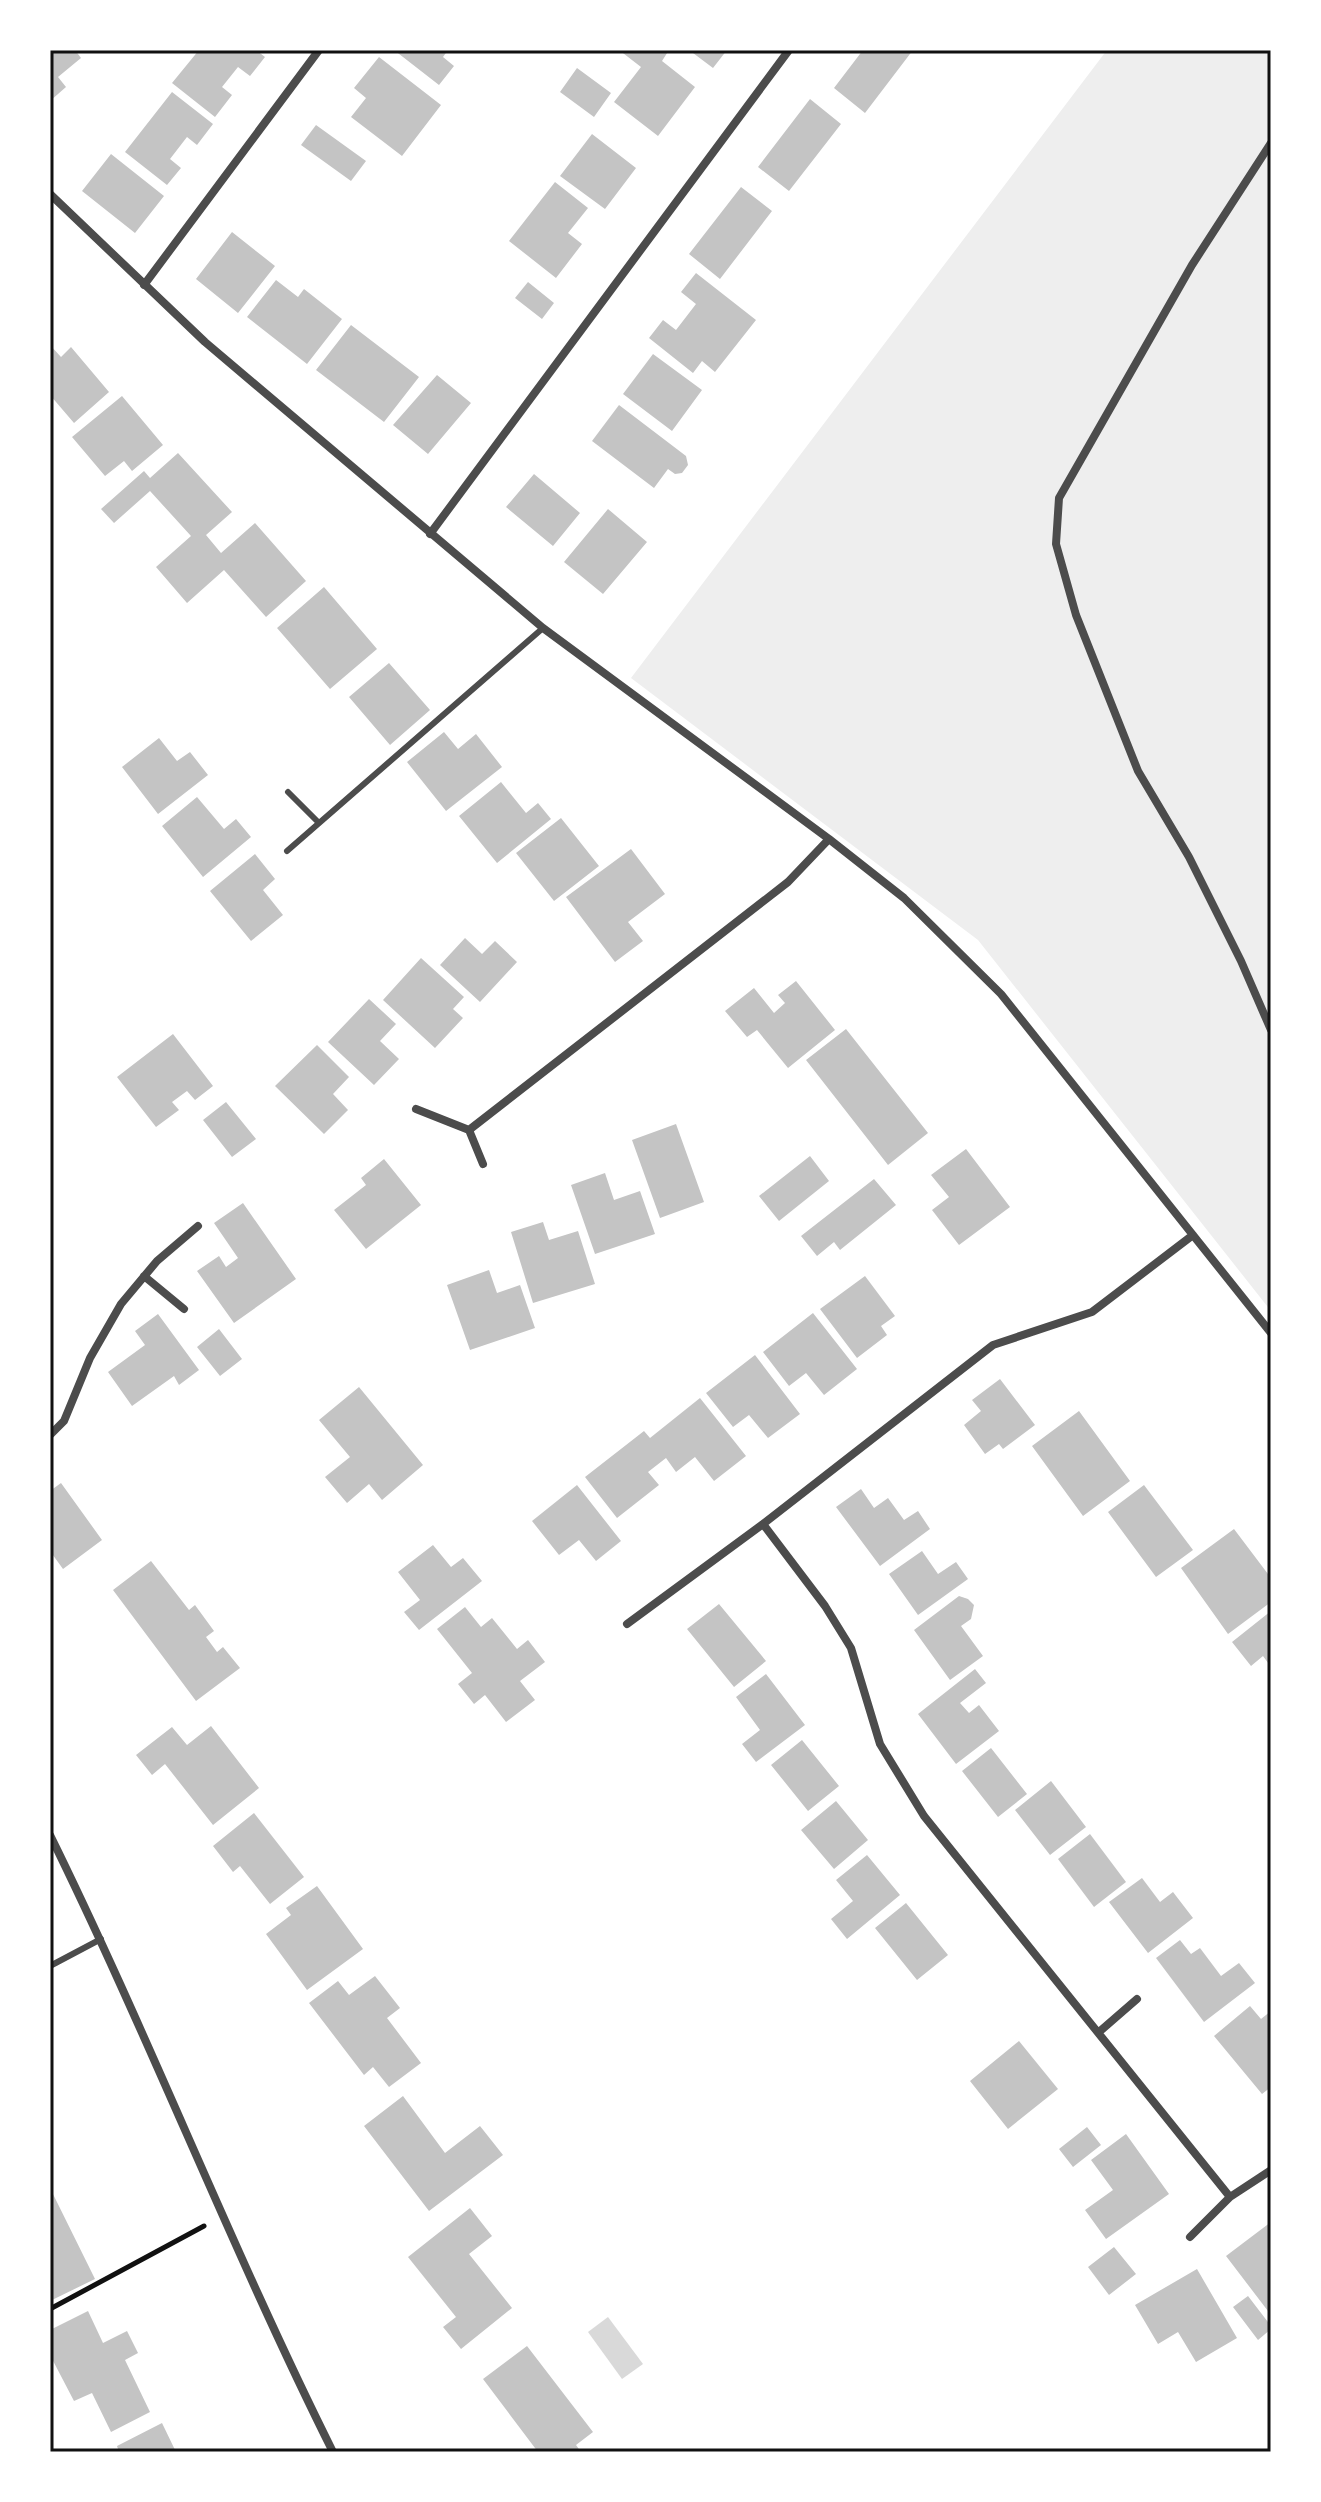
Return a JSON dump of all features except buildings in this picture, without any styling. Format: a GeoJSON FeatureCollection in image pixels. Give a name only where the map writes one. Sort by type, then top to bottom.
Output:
{"type":"FeatureCollection","features":[{"type":"Feature","properties":{"kind":"street"},"geometry":{"type":"LineString","coordinates":[[144,285],[319,50]]}},
{"type":"Feature","properties":{"kind":"street"},"geometry":{"type":"LineString","coordinates":[[430,534],[789,50]]}},
{"type":"Feature","properties":{"kind":"street"},"geometry":{"type":"LineString","coordinates":[[1271,143],[1192,265],[1059,498],[1056,544],[1076,615],[1138,771],[1189,857],[1241,961],[1271,1030]]}},
{"type":"Feature","properties":{"kind":"street"},"geometry":{"type":"LineString","coordinates":[[50,194],[205,342],[543,628],[904,898],[1001,994],[1271,1333]]}},
{"type":"Feature","properties":{"kind":"street"},"geometry":{"type":"LineString","coordinates":[[469,1130],[788,882],[829,839]]}},
{"type":"Feature","properties":{"kind":"street"},"geometry":{"type":"LineString","coordinates":[[416,1109],[469,1130],[483,1164]]}},
{"type":"Feature","properties":{"kind":"street"},"geometry":{"type":"LineString","coordinates":[[50,1435],[64,1421],[90,1358],[121,1304],[157,1261],[198,1226]]}},
{"type":"Feature","properties":{"kind":"street"},"geometry":{"type":"LineString","coordinates":[[627,1624],[763,1524],[993,1345],[1092,1312],[1193,1235]]}},
{"type":"Feature","properties":{"kind":"street"},"geometry":{"type":"LineString","coordinates":[[144,1276],[184,1309]]}},
{"type":"Feature","properties":{"kind":"street"},"geometry":{"type":"LineString","coordinates":[[763,1524],[825,1606],[851,1648],[880,1744],[924,1816],[1230,2197]]}},
{"type":"Feature","properties":{"kind":"street"},"geometry":{"type":"LineString","coordinates":[[50,1835],[101,1939],[222,2216],[333,2452]]}},
{"type":"Feature","properties":{"kind":"street"},"geometry":{"type":"LineString","coordinates":[[1099,2032],[1137,1999]]}},
{"type":"Feature","properties":{"kind":"street"},"geometry":{"type":"LineString","coordinates":[[1190,2237],[1230,2197],[1271,2170]]}},
{"type":"Feature","properties":{"kind":"lane"},"geometry":{"type":"LineString","coordinates":[[287,851],[543,628]]}},
{"type":"Feature","properties":{"kind":"lane"},"geometry":{"type":"LineString","coordinates":[[288,792],[319,823]]}},
{"type":"Feature","properties":{"kind":"lane"},"geometry":{"type":"LineString","coordinates":[[50,1966],[101,1939]]}},
{"type":"Feature","properties":{"kind":"path"},"geometry":{"type":"LineString","coordinates":[[50,2309],[222,2216]]}},
{"type":"Feature","properties":{"kind":"shaded area"},"geometry":{"type":"Polygon","coordinates":[[[1107,50],[1271,50],[1271,1311],[978,940],[631,678],[1107,50]]]}},
{"type":"Feature","properties":{"kind":"shaded area"},"geometry":{"type":"Polygon","coordinates":[[[608,2317],[643,2364],[622,2379],[588,2332],[608,2317]]]}}]}
